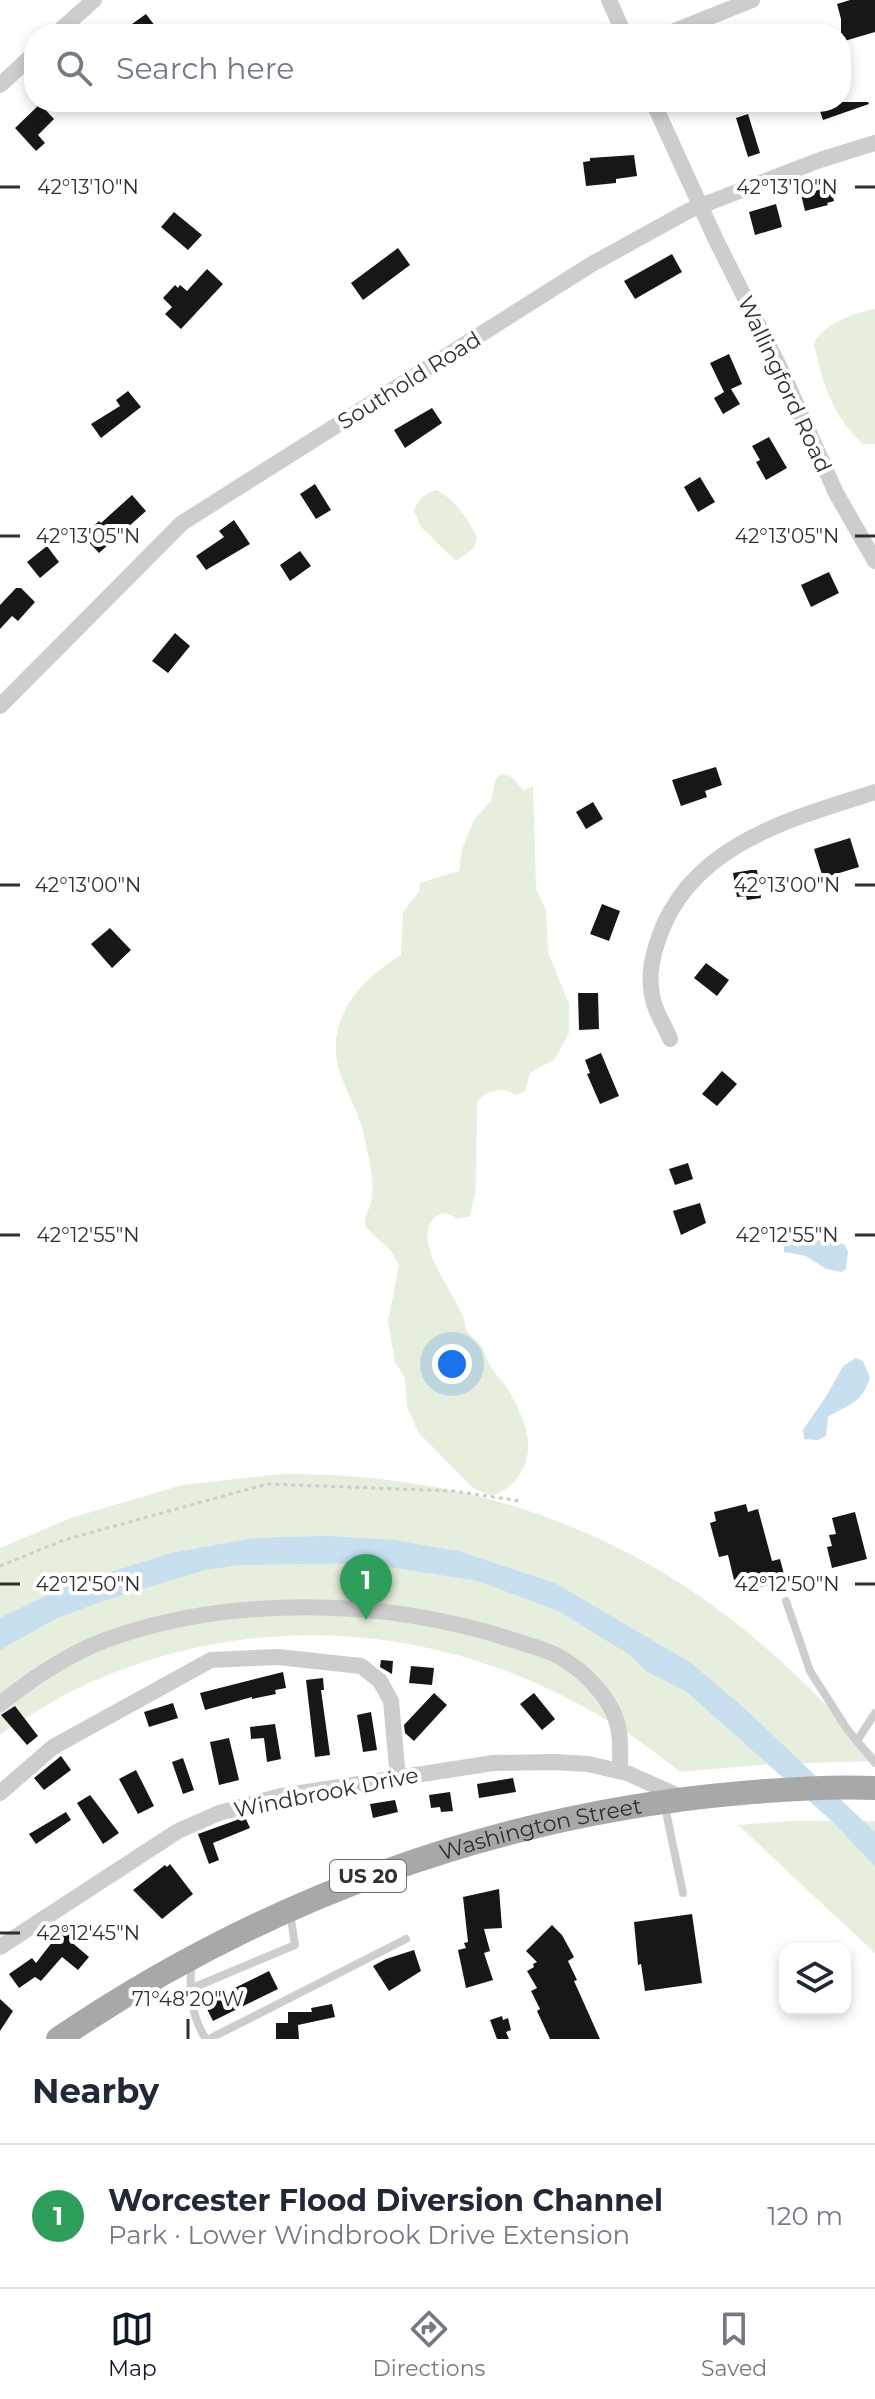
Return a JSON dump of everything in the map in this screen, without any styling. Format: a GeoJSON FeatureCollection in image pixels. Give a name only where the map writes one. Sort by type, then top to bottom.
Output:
{"type":"FeatureCollection","features":[{"type":"Feature","properties":{"kind":"main road","name":"Washington Street"},"geometry":{"type":"LineString","coordinates":[[58,2039],[126,1994],[191,1957],[290,1908],[385,1870],[561,1821],[674,1800],[811,1787],[864,1788]]}},
{"type":"Feature","properties":{"kind":"street"},"geometry":{"type":"LineString","coordinates":[[609,0],[620,24]]}},
{"type":"Feature","properties":{"kind":"street"},"geometry":{"type":"LineString","coordinates":[[692,24],[752,0]]}},
{"type":"Feature","properties":{"kind":"street"},"geometry":{"type":"LineString","coordinates":[[66,24],[86,3]]}},
{"type":"Feature","properties":{"kind":"street"},"geometry":{"type":"LineString","coordinates":[[0,85],[24,63]]}},
{"type":"Feature","properties":{"kind":"street","name":"Wallingford Road"},"geometry":{"type":"LineString","coordinates":[[658,112],[836,493],[875,561]]}},
{"type":"Feature","properties":{"kind":"street","name":"Southold Road"},"geometry":{"type":"LineString","coordinates":[[0,706],[177,527],[592,264],[701,204],[875,143]]}},
{"type":"Feature","properties":{"kind":"street"},"geometry":{"type":"LineString","coordinates":[[670,1039],[653,1001],[649,967],[663,926],[683,890],[725,853],[783,821],[875,792]]}},
{"type":"Feature","properties":{"kind":"street"},"geometry":{"type":"LineString","coordinates":[[0,1704],[64,1660],[99,1643],[137,1630],[256,1609],[326,1608],[404,1615],[465,1625],[543,1649],[573,1666],[598,1690],[614,1714],[620,1730],[620,1771]]}},
{"type":"Feature","properties":{"kind":"street"},"geometry":{"type":"LineString","coordinates":[[0,1793],[53,1747],[211,1660],[278,1657],[361,1666],[380,1681],[391,1701],[398,1778]]}},
{"type":"Feature","properties":{"kind":"street","name":"Windbrook Drive"},"geometry":{"type":"LineString","coordinates":[[0,1947],[150,1847],[196,1822],[235,1807],[281,1796],[493,1763],[568,1762],[620,1771],[674,1800]]}},
{"type":"Feature","properties":{"kind":"lane"},"geometry":{"type":"LineString","coordinates":[[786,1601],[810,1671],[875,1763]]}},
{"type":"Feature","properties":{"kind":"lane"},"geometry":{"type":"LineString","coordinates":[[857,1741],[875,1713]]}},
{"type":"Feature","properties":{"kind":"lane"},"geometry":{"type":"LineString","coordinates":[[674,1800],[683,1893]]}},
{"type":"Feature","properties":{"kind":"lane"},"geometry":{"type":"LineString","coordinates":[[190,1989],[295,1945],[290,1908]]}},
{"type":"Feature","properties":{"kind":"lane"},"geometry":{"type":"LineString","coordinates":[[191,1957],[193,2012],[203,2037],[406,1939]]}},
{"type":"Feature","properties":{"kind":"path"},"geometry":{"type":"LineString","coordinates":[[0,1566],[64,1540],[267,1484],[453,1491],[520,1501]]}},
{"type":"Feature","properties":{"kind":"green space"},"geometry":{"type":"Polygon","coordinates":[[[875,309],[875,444],[863,444],[844,422],[831,399],[814,345],[830,326],[875,309]]]}},
{"type":"Feature","properties":{"kind":"green space"},"geometry":{"type":"Polygon","coordinates":[[[436,490],[460,510],[477,538],[474,548],[456,561],[421,527],[414,511],[422,498],[436,490]]]}},
{"type":"Feature","properties":{"kind":"green space"},"geometry":{"type":"Polygon","coordinates":[[[501,774],[512,777],[524,791],[533,786],[536,888],[546,911],[548,952],[569,1004],[569,1033],[555,1059],[530,1073],[525,1091],[516,1095],[495,1090],[477,1101],[476,1188],[470,1216],[458,1219],[441,1213],[429,1226],[428,1239],[436,1266],[464,1318],[467,1331],[480,1345],[491,1367],[511,1394],[527,1434],[528,1454],[521,1472],[508,1487],[491,1496],[473,1488],[418,1432],[407,1406],[405,1378],[395,1362],[388,1322],[399,1265],[391,1251],[365,1227],[373,1186],[371,1169],[362,1126],[338,1066],[336,1048],[337,1031],[350,1001],[373,976],[401,955],[403,912],[419,892],[420,883],[459,871],[462,849],[474,820],[491,801],[496,778],[501,774]]]}},
{"type":"Feature","properties":{"kind":"green space"},"geometry":{"type":"Polygon","coordinates":[[[282,1474],[350,1476],[415,1484],[479,1497],[541,1515],[600,1540],[658,1570],[713,1606],[766,1648],[875,1754],[875,1761],[770,1764],[680,1772],[615,1725],[545,1687],[472,1659],[397,1642],[320,1635],[243,1640],[166,1655],[77,1688],[0,1734],[0,1548],[71,1518],[182,1485],[282,1474]]]}},
{"type":"Feature","properties":{"kind":"green space"},"geometry":{"type":"Polygon","coordinates":[[[790,1821],[875,1821],[875,1953],[738,1825],[790,1821]]]}},
{"type":"Feature","properties":{"kind":"water"},"geometry":{"type":"Polygon","coordinates":[[[790,1236],[844,1244],[848,1251],[846,1269],[842,1272],[826,1269],[806,1256],[784,1252],[784,1240],[790,1236]]]}},
{"type":"Feature","properties":{"kind":"water"},"geometry":{"type":"Polygon","coordinates":[[[856,1358],[863,1361],[870,1378],[862,1394],[854,1403],[828,1417],[826,1436],[818,1440],[804,1439],[803,1430],[843,1366],[856,1358]]]}},
{"type":"Feature","properties":{"kind":"water"},"geometry":{"type":"Polygon","coordinates":[[[327,1536],[394,1540],[458,1551],[555,1583],[691,1663],[745,1709],[875,1832],[875,1867],[836,1825],[687,1692],[646,1671],[630,1655],[560,1612],[478,1581],[364,1563],[240,1565],[205,1570],[55,1619],[0,1650],[0,1618],[64,1587],[171,1553],[254,1538],[327,1536]]]}},
{"type":"Feature","properties":{"kind":"building"},"geometry":{"type":"Polygon","coordinates":[[[850,0],[875,0],[875,32],[851,39],[851,24],[841,24],[837,4],[850,0]]]}},
{"type":"Feature","properties":{"kind":"building"},"geometry":{"type":"Polygon","coordinates":[[[146,14],[154,24],[132,24],[146,14]]]}},
{"type":"Feature","properties":{"kind":"building"},"geometry":{"type":"Polygon","coordinates":[[[851,102],[869,104],[851,110],[851,102]]]}},
{"type":"Feature","properties":{"kind":"building"},"geometry":{"type":"Polygon","coordinates":[[[32,112],[47,112],[54,119],[38,135],[45,143],[36,151],[15,128],[32,112]]]}},
{"type":"Feature","properties":{"kind":"building"},"geometry":{"type":"Polygon","coordinates":[[[820,112],[846,112],[823,120],[820,112]]]}},
{"type":"Feature","properties":{"kind":"building"},"geometry":{"type":"Polygon","coordinates":[[[748,114],[760,153],[748,157],[736,118],[748,114]]]}},
{"type":"Feature","properties":{"kind":"building"},"geometry":{"type":"Polygon","coordinates":[[[634,155],[637,176],[616,179],[616,183],[586,186],[583,162],[590,161],[590,158],[634,155]]]}},
{"type":"Feature","properties":{"kind":"building"},"geometry":{"type":"Polygon","coordinates":[[[831,187],[834,201],[805,211],[801,194],[831,187]]]}},
{"type":"Feature","properties":{"kind":"building"},"geometry":{"type":"Polygon","coordinates":[[[776,204],[782,227],[755,235],[749,212],[776,204]]]}},
{"type":"Feature","properties":{"kind":"building"},"geometry":{"type":"Polygon","coordinates":[[[174,212],[202,235],[188,250],[161,227],[174,212]]]}},
{"type":"Feature","properties":{"kind":"building"},"geometry":{"type":"Polygon","coordinates":[[[398,248],[410,265],[363,300],[351,283],[398,248]]]}},
{"type":"Feature","properties":{"kind":"building"},"geometry":{"type":"Polygon","coordinates":[[[672,254],[682,272],[635,299],[624,281],[672,254]]]}},
{"type":"Feature","properties":{"kind":"building"},"geometry":{"type":"Polygon","coordinates":[[[207,269],[223,284],[181,329],[165,314],[172,307],[163,298],[175,285],[187,291],[207,269]]]}},
{"type":"Feature","properties":{"kind":"building"},"geometry":{"type":"Polygon","coordinates":[[[729,354],[742,384],[731,389],[740,404],[723,414],[714,398],[724,392],[710,363],[729,354]]]}},
{"type":"Feature","properties":{"kind":"building"},"geometry":{"type":"Polygon","coordinates":[[[128,391],[141,407],[101,438],[91,424],[120,406],[116,400],[128,391]]]}},
{"type":"Feature","properties":{"kind":"building"},"geometry":{"type":"Polygon","coordinates":[[[432,408],[442,423],[405,448],[394,430],[432,408]]]}},
{"type":"Feature","properties":{"kind":"building"},"geometry":{"type":"Polygon","coordinates":[[[769,437],[787,468],[766,480],[752,446],[769,437]]]}},
{"type":"Feature","properties":{"kind":"building"},"geometry":{"type":"Polygon","coordinates":[[[700,477],[715,502],[698,512],[684,487],[700,477]]]}},
{"type":"Feature","properties":{"kind":"building"},"geometry":{"type":"Polygon","coordinates":[[[315,484],[331,510],[316,519],[300,494],[315,484]]]}},
{"type":"Feature","properties":{"kind":"building"},"geometry":{"type":"Polygon","coordinates":[[[132,495],[146,511],[99,553],[83,536],[132,495]]]}},
{"type":"Feature","properties":{"kind":"building"},"geometry":{"type":"Polygon","coordinates":[[[234,520],[250,544],[206,570],[196,556],[224,537],[219,531],[234,520]]]}},
{"type":"Feature","properties":{"kind":"building"},"geometry":{"type":"Polygon","coordinates":[[[47,546],[59,562],[40,578],[27,562],[47,546]]]}},
{"type":"Feature","properties":{"kind":"building"},"geometry":{"type":"Polygon","coordinates":[[[300,551],[311,566],[290,581],[280,565],[300,551]]]}},
{"type":"Feature","properties":{"kind":"building"},"geometry":{"type":"Polygon","coordinates":[[[829,572],[839,593],[811,607],[801,585],[829,572]]]}},
{"type":"Feature","properties":{"kind":"building"},"geometry":{"type":"Polygon","coordinates":[[[16,588],[21,588],[35,602],[18,621],[12,616],[0,629],[0,605],[16,588]]]}},
{"type":"Feature","properties":{"kind":"building"},"geometry":{"type":"Polygon","coordinates":[[[175,633],[190,646],[168,673],[152,661],[175,633]]]}},
{"type":"Feature","properties":{"kind":"building"},"geometry":{"type":"Polygon","coordinates":[[[716,767],[722,785],[705,791],[707,797],[681,806],[672,780],[716,767]]]}},
{"type":"Feature","properties":{"kind":"building"},"geometry":{"type":"Polygon","coordinates":[[[593,802],[603,819],[586,829],[576,812],[593,802]]]}},
{"type":"Feature","properties":{"kind":"building"},"geometry":{"type":"Polygon","coordinates":[[[850,838],[859,867],[823,878],[814,849],[850,838]]]}},
{"type":"Feature","properties":{"kind":"building"},"geometry":{"type":"Polygon","coordinates":[[[757,870],[761,898],[747,900],[746,896],[737,897],[733,873],[757,870]]]}},
{"type":"Feature","properties":{"kind":"building"},"geometry":{"type":"Polygon","coordinates":[[[71,875],[88,877],[87,894],[69,893],[71,875]]]}},
{"type":"Feature","properties":{"kind":"building"},"geometry":{"type":"Polygon","coordinates":[[[602,904],[620,911],[609,941],[590,934],[602,904]]]}},
{"type":"Feature","properties":{"kind":"building"},"geometry":{"type":"Polygon","coordinates":[[[110,928],[131,950],[112,968],[91,944],[110,928]]]}},
{"type":"Feature","properties":{"kind":"building"},"geometry":{"type":"Polygon","coordinates":[[[706,963],[729,980],[717,996],[694,978],[706,963]]]}},
{"type":"Feature","properties":{"kind":"building"},"geometry":{"type":"Polygon","coordinates":[[[578,993],[598,993],[599,1029],[579,1030],[578,993]]]}},
{"type":"Feature","properties":{"kind":"building"},"geometry":{"type":"Polygon","coordinates":[[[601,1053],[619,1096],[600,1104],[587,1074],[590,1073],[585,1060],[601,1053]]]}},
{"type":"Feature","properties":{"kind":"building"},"geometry":{"type":"Polygon","coordinates":[[[722,1071],[737,1084],[717,1106],[702,1094],[722,1071]]]}},
{"type":"Feature","properties":{"kind":"building"},"geometry":{"type":"Polygon","coordinates":[[[688,1163],[693,1179],[675,1185],[669,1169],[688,1163]]]}},
{"type":"Feature","properties":{"kind":"building"},"geometry":{"type":"Polygon","coordinates":[[[700,1203],[706,1223],[681,1235],[673,1211],[700,1203]]]}},
{"type":"Feature","properties":{"kind":"building"},"geometry":{"type":"Polygon","coordinates":[[[746,1504],[748,1512],[758,1509],[772,1561],[780,1559],[784,1574],[771,1578],[773,1584],[750,1591],[746,1576],[734,1580],[728,1555],[719,1557],[710,1523],[716,1521],[714,1512],[746,1504]]]}},
{"type":"Feature","properties":{"kind":"building"},"geometry":{"type":"Polygon","coordinates":[[[855,1512],[867,1559],[832,1568],[827,1547],[832,1546],[829,1535],[836,1534],[832,1518],[855,1512]]]}},
{"type":"Feature","properties":{"kind":"building"},"geometry":{"type":"Polygon","coordinates":[[[381,1660],[393,1661],[392,1674],[380,1667],[381,1660]]]}},
{"type":"Feature","properties":{"kind":"building"},"geometry":{"type":"Polygon","coordinates":[[[411,1666],[434,1668],[432,1685],[409,1683],[411,1666]]]}},
{"type":"Feature","properties":{"kind":"building"},"geometry":{"type":"Polygon","coordinates":[[[283,1672],[286,1688],[275,1690],[276,1694],[205,1710],[200,1693],[283,1672]]]}},
{"type":"Feature","properties":{"kind":"building"},"geometry":{"type":"Polygon","coordinates":[[[323,1678],[324,1690],[321,1690],[330,1755],[315,1757],[306,1680],[323,1678]]]}},
{"type":"Feature","properties":{"kind":"building"},"geometry":{"type":"Polygon","coordinates":[[[434,1693],[447,1705],[414,1741],[405,1733],[404,1725],[434,1693]]]}},
{"type":"Feature","properties":{"kind":"building"},"geometry":{"type":"Polygon","coordinates":[[[534,1693],[555,1719],[542,1730],[520,1704],[534,1693]]]}},
{"type":"Feature","properties":{"kind":"building"},"geometry":{"type":"Polygon","coordinates":[[[173,1703],[178,1718],[149,1727],[144,1712],[173,1703]]]}},
{"type":"Feature","properties":{"kind":"building"},"geometry":{"type":"Polygon","coordinates":[[[15,1706],[38,1736],[27,1745],[1,1715],[15,1706]]]}},
{"type":"Feature","properties":{"kind":"building"},"geometry":{"type":"Polygon","coordinates":[[[371,1712],[377,1750],[363,1752],[357,1715],[371,1712]]]}},
{"type":"Feature","properties":{"kind":"building"},"geometry":{"type":"Polygon","coordinates":[[[275,1724],[281,1759],[267,1762],[264,1738],[251,1739],[250,1727],[275,1724]]]}},
{"type":"Feature","properties":{"kind":"building"},"geometry":{"type":"Polygon","coordinates":[[[229,1738],[239,1780],[219,1785],[210,1742],[229,1738]]]}},
{"type":"Feature","properties":{"kind":"building"},"geometry":{"type":"Polygon","coordinates":[[[61,1756],[71,1770],[44,1790],[34,1778],[61,1756]]]}},
{"type":"Feature","properties":{"kind":"building"},"geometry":{"type":"Polygon","coordinates":[[[183,1758],[194,1790],[183,1794],[172,1762],[183,1758]]]}},
{"type":"Feature","properties":{"kind":"building"},"geometry":{"type":"Polygon","coordinates":[[[136,1770],[154,1806],[138,1814],[119,1779],[136,1770]]]}},
{"type":"Feature","properties":{"kind":"building"},"geometry":{"type":"Polygon","coordinates":[[[513,1778],[516,1792],[479,1798],[477,1784],[513,1778]]]}},
{"type":"Feature","properties":{"kind":"building"},"geometry":{"type":"Polygon","coordinates":[[[450,1792],[453,1811],[441,1812],[440,1807],[431,1808],[429,1795],[450,1792]]]}},
{"type":"Feature","properties":{"kind":"building"},"geometry":{"type":"Polygon","coordinates":[[[90,1795],[119,1833],[103,1844],[77,1803],[90,1795]]]}},
{"type":"Feature","properties":{"kind":"building"},"geometry":{"type":"Polygon","coordinates":[[[395,1800],[398,1812],[373,1818],[370,1804],[395,1800]]]}},
{"type":"Feature","properties":{"kind":"building"},"geometry":{"type":"Polygon","coordinates":[[[66,1812],[71,1820],[36,1844],[29,1834],[66,1812]]]}},
{"type":"Feature","properties":{"kind":"building"},"geometry":{"type":"Polygon","coordinates":[[[245,1817],[250,1828],[213,1843],[219,1860],[209,1864],[198,1834],[245,1817]]]}},
{"type":"Feature","properties":{"kind":"building"},"geometry":{"type":"Polygon","coordinates":[[[170,1864],[193,1894],[162,1919],[133,1890],[170,1864]]]}},
{"type":"Feature","properties":{"kind":"building"},"geometry":{"type":"Polygon","coordinates":[[[499,1889],[502,1928],[484,1929],[490,1951],[484,1953],[493,1980],[466,1988],[458,1950],[466,1948],[464,1943],[468,1942],[463,1897],[499,1889]]]}},
{"type":"Feature","properties":{"kind":"building"},"geometry":{"type":"Polygon","coordinates":[[[692,1914],[702,1983],[645,1991],[641,1964],[638,1965],[634,1922],[692,1914]]]}},
{"type":"Feature","properties":{"kind":"building"},"geometry":{"type":"Polygon","coordinates":[[[67,1923],[77,1932],[69,1940],[89,1957],[78,1970],[62,1957],[41,1981],[35,1977],[19,1988],[9,1974],[32,1958],[36,1963],[67,1923]]]}},
{"type":"Feature","properties":{"kind":"building"},"geometry":{"type":"Polygon","coordinates":[[[552,1925],[562,1935],[574,1957],[568,1961],[577,1980],[574,1981],[600,2039],[550,2039],[537,2011],[540,2009],[531,1991],[537,1988],[527,1971],[537,1962],[526,1951],[552,1925]]]}},
{"type":"Feature","properties":{"kind":"building"},"geometry":{"type":"Polygon","coordinates":[[[414,1950],[421,1971],[389,1991],[373,1966],[414,1950]]]}},
{"type":"Feature","properties":{"kind":"building"},"geometry":{"type":"Polygon","coordinates":[[[269,1971],[278,1989],[213,2021],[204,2003],[269,1971]]]}},
{"type":"Feature","properties":{"kind":"building"},"geometry":{"type":"Polygon","coordinates":[[[0,1999],[13,2011],[0,2031],[0,1999]]]}},
{"type":"Feature","properties":{"kind":"building"},"geometry":{"type":"Polygon","coordinates":[[[332,2004],[335,2017],[298,2025],[299,2039],[276,2039],[276,2023],[288,2023],[288,2012],[312,2012],[311,2008],[332,2004]]]}},
{"type":"Feature","properties":{"kind":"building"},"geometry":{"type":"Polygon","coordinates":[[[502,2016],[503,2020],[508,2018],[511,2030],[506,2032],[509,2039],[497,2039],[490,2020],[502,2016]]]}},
{"type":"Feature","properties":{"kind":"place","name":"Worcester Flood Diversion Channel"},"geometry":{"type":"Point","coordinates":[366,1620]}}]}
